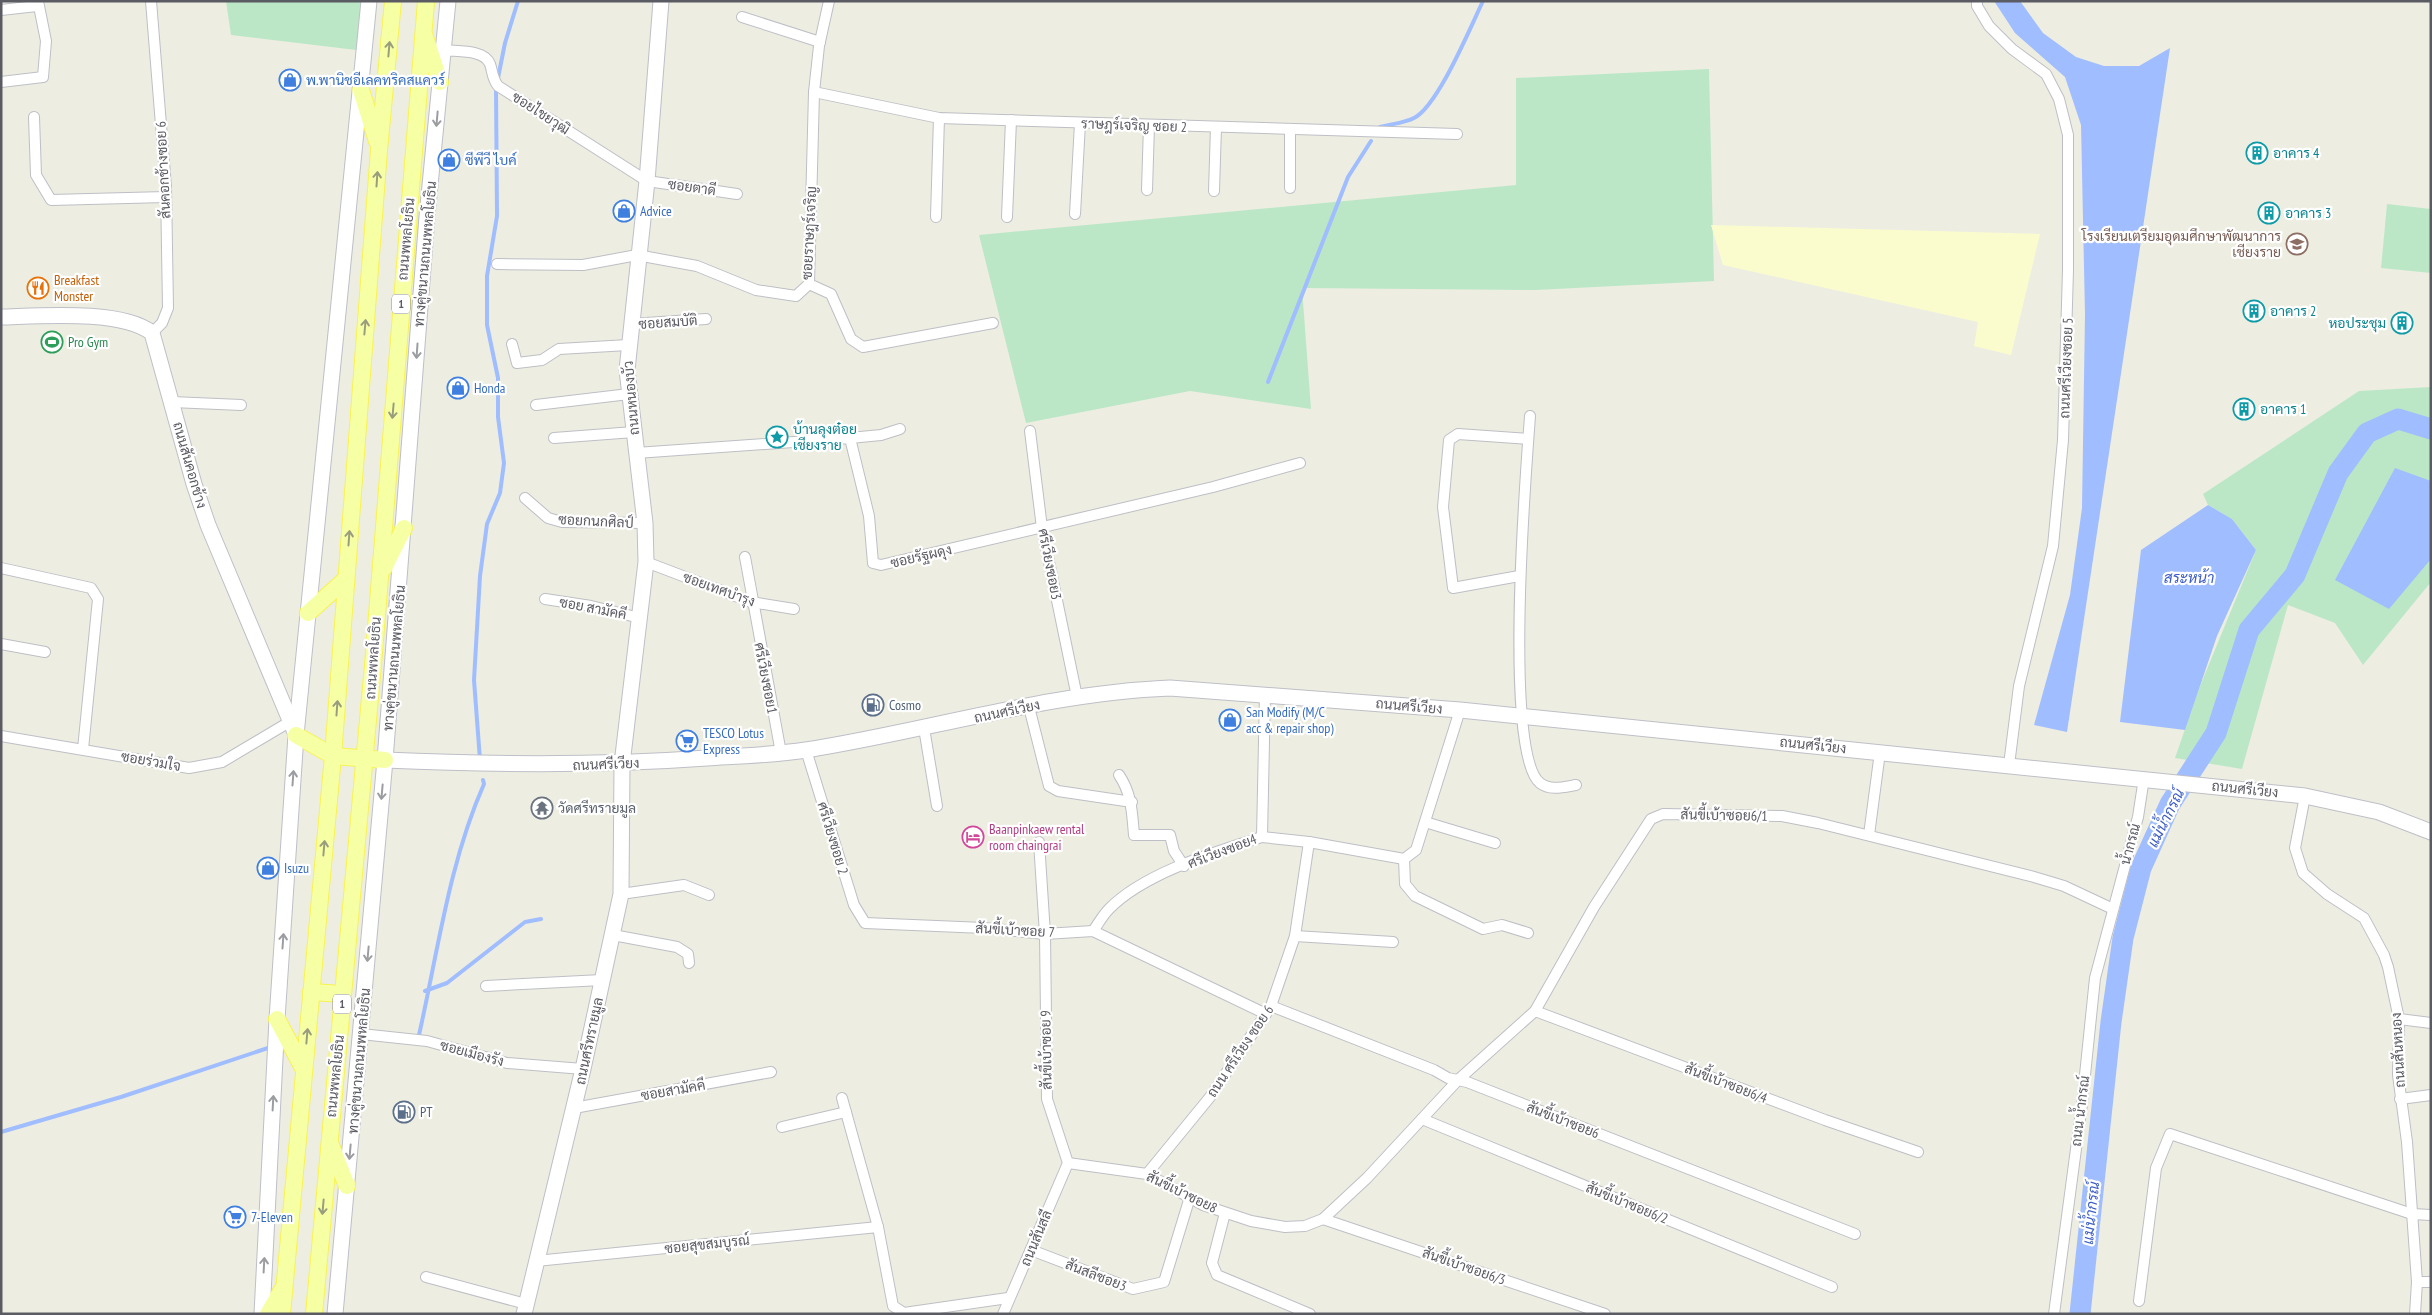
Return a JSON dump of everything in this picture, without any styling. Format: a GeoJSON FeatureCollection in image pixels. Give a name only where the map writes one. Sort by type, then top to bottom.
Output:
{"type":"FeatureCollection","features":[{"type":"Feature","properties":{"kind":"main road"},"geometry":{"type":"LineString","coordinates":[[262,1314],[294,728],[308,613],[369,1]]}},
{"type":"Feature","properties":{"kind":"main road"},"geometry":{"type":"LineString","coordinates":[[282,1314],[333,756],[379,150],[393,1]]}},
{"type":"Feature","properties":{"kind":"main road","name":"ถนนพหลโยธิน"},"geometry":{"type":"LineString","coordinates":[[314,1314],[365,760],[426,1]]}},
{"type":"Feature","properties":{"kind":"main road","name":"ทางคู่ขนานถนนพหลโยธิน"},"geometry":{"type":"LineString","coordinates":[[335,1314],[385,760],[427,216],[448,1]]}},
{"type":"Feature","properties":{"kind":"main road","name":"ถนนหนองบัว"},"geometry":{"type":"LineString","coordinates":[[622,764],[646,562],[645,523],[627,370],[628,345],[646,181],[660,1]]}},
{"type":"Feature","properties":{"kind":"main road"},"geometry":{"type":"LineString","coordinates":[[423,30],[440,82]]}},
{"type":"Feature","properties":{"kind":"main road"},"geometry":{"type":"LineString","coordinates":[[361,90],[379,150]]}},
{"type":"Feature","properties":{"kind":"main road"},"geometry":{"type":"LineString","coordinates":[[1,317],[59,315],[125,321],[142,325],[152,333]]}},
{"type":"Feature","properties":{"kind":"main road","name":"ถนนสันคอกช้าง"},"geometry":{"type":"LineString","coordinates":[[152,333],[194,484],[208,525],[294,728]]}},
{"type":"Feature","properties":{"kind":"main road"},"geometry":{"type":"LineString","coordinates":[[379,577],[404,528]]}},
{"type":"Feature","properties":{"kind":"main road"},"geometry":{"type":"LineString","coordinates":[[308,613],[346,579]]}},
{"type":"Feature","properties":{"kind":"main road","name":"ถนนศรีเวียง"},"geometry":{"type":"LineString","coordinates":[[385,760],[498,765],[622,764],[781,753],[924,728],[1077,697],[1129,690],[1170,688],[1460,710],[2244,789],[2305,796],[2379,812],[2431,832]]}},
{"type":"Feature","properties":{"kind":"main road"},"geometry":{"type":"LineString","coordinates":[[294,728],[333,756],[365,760],[385,760]]}},
{"type":"Feature","properties":{"kind":"main road","name":"ถนนศรีทรายมูล"},"geometry":{"type":"LineString","coordinates":[[525,1309],[574,1108],[621,894],[622,764]]}},
{"type":"Feature","properties":{"kind":"main road"},"geometry":{"type":"LineString","coordinates":[[311,992],[343,994]]}},
{"type":"Feature","properties":{"kind":"main road"},"geometry":{"type":"LineString","coordinates":[[277,1019],[304,1070]]}},
{"type":"Feature","properties":{"kind":"main road"},"geometry":{"type":"LineString","coordinates":[[329,1141],[347,1186]]}},
{"type":"Feature","properties":{"kind":"main road"},"geometry":{"type":"LineString","coordinates":[[268,1314],[285,1283]]}},
{"type":"Feature","properties":{"kind":"street","name":"สันคอกช้างซอย 6"},"geometry":{"type":"LineString","coordinates":[[151,1],[166,198],[168,308],[162,323],[152,333]]}},
{"type":"Feature","properties":{"kind":"street","name":"ซอยราษฎร์เจริญ"},"geometry":{"type":"LineString","coordinates":[[638,255],[698,266],[756,290],[796,296],[809,284],[814,92],[820,42],[828,1]]}},
{"type":"Feature","properties":{"kind":"street","name":"ถนนศรีเวียงซอย 5"},"geometry":{"type":"LineString","coordinates":[[1977,1],[1977,6],[1990,26],[2006,44],[2046,74],[2059,99],[2068,135],[2068,289],[2064,440],[2053,546],[2019,686],[2009,765]]}},
{"type":"Feature","properties":{"kind":"street"},"geometry":{"type":"LineString","coordinates":[[1,10],[37,4],[46,41],[43,77],[1,82]]}},
{"type":"Feature","properties":{"kind":"street"},"geometry":{"type":"LineString","coordinates":[[742,18],[820,42]]}},
{"type":"Feature","properties":{"kind":"street","name":"ซอยไชยวุฒิ"},"geometry":{"type":"LineString","coordinates":[[443,50],[481,55],[490,63],[492,79],[498,86],[646,181]]}},
{"type":"Feature","properties":{"kind":"street","name":"ราษฎร์เจริญ ซอย 2"},"geometry":{"type":"LineString","coordinates":[[814,92],[939,118],[1457,134]]}},
{"type":"Feature","properties":{"kind":"street"},"geometry":{"type":"LineString","coordinates":[[34,117],[36,175],[51,200],[166,198]]}},
{"type":"Feature","properties":{"kind":"street"},"geometry":{"type":"LineString","coordinates":[[936,217],[939,118]]}},
{"type":"Feature","properties":{"kind":"street"},"geometry":{"type":"LineString","coordinates":[[1007,217],[1011,120]]}},
{"type":"Feature","properties":{"kind":"street"},"geometry":{"type":"LineString","coordinates":[[1075,214],[1080,123]]}},
{"type":"Feature","properties":{"kind":"street"},"geometry":{"type":"LineString","coordinates":[[1147,190],[1149,125]]}},
{"type":"Feature","properties":{"kind":"street"},"geometry":{"type":"LineString","coordinates":[[1214,191],[1216,127]]}},
{"type":"Feature","properties":{"kind":"street"},"geometry":{"type":"LineString","coordinates":[[1290,130],[1290,188]]}},
{"type":"Feature","properties":{"kind":"street","name":"ซอยตาดี"},"geometry":{"type":"LineString","coordinates":[[646,181],[737,194]]}},
{"type":"Feature","properties":{"kind":"street"},"geometry":{"type":"LineString","coordinates":[[497,264],[583,265],[638,255]]}},
{"type":"Feature","properties":{"kind":"street"},"geometry":{"type":"LineString","coordinates":[[809,284],[831,294],[851,339],[863,347],[993,323]]}},
{"type":"Feature","properties":{"kind":"street","name":"ซอยสมบัติ"},"geometry":{"type":"LineString","coordinates":[[630,324],[706,319]]}},
{"type":"Feature","properties":{"kind":"street"},"geometry":{"type":"LineString","coordinates":[[512,344],[517,363],[542,360],[559,349],[628,345]]}},
{"type":"Feature","properties":{"kind":"street"},"geometry":{"type":"LineString","coordinates":[[536,405],[629,394]]}},
{"type":"Feature","properties":{"kind":"street"},"geometry":{"type":"LineString","coordinates":[[172,402],[241,405]]}},
{"type":"Feature","properties":{"kind":"street"},"geometry":{"type":"LineString","coordinates":[[1530,416],[1519,576],[1521,716],[1528,760],[1538,782],[1549,788],[1576,786]]}},
{"type":"Feature","properties":{"kind":"street"},"geometry":{"type":"LineString","coordinates":[[636,453],[850,438],[881,435],[900,429]]}},
{"type":"Feature","properties":{"kind":"street","name":"ศรีเวียงซอย3"},"geometry":{"type":"LineString","coordinates":[[1030,431],[1042,528],[1077,697]]}},
{"type":"Feature","properties":{"kind":"street"},"geometry":{"type":"LineString","coordinates":[[554,438],[634,432]]}},
{"type":"Feature","properties":{"kind":"street"},"geometry":{"type":"LineString","coordinates":[[1519,576],[1453,588],[1443,507],[1449,440],[1458,434],[1528,439]]}},
{"type":"Feature","properties":{"kind":"street","name":"ซอยรัฐผดุง"},"geometry":{"type":"LineString","coordinates":[[850,438],[869,516],[874,563],[881,566],[1213,487],[1300,463]]}},
{"type":"Feature","properties":{"kind":"street","name":"ซอยกนกศิลป์"},"geometry":{"type":"LineString","coordinates":[[525,498],[548,518],[562,522],[645,523]]}},
{"type":"Feature","properties":{"kind":"street","name":"ศรีเวียงซอย1"},"geometry":{"type":"LineString","coordinates":[[745,557],[781,753]]}},
{"type":"Feature","properties":{"kind":"street","name":"ซอยเทศบำรุง"},"geometry":{"type":"LineString","coordinates":[[646,562],[752,602],[794,609]]}},
{"type":"Feature","properties":{"kind":"street"},"geometry":{"type":"LineString","coordinates":[[1,568],[91,588],[98,599],[84,749]]}},
{"type":"Feature","properties":{"kind":"street","name":"ซอย สามัคคี"},"geometry":{"type":"LineString","coordinates":[[545,599],[591,606],[640,618]]}},
{"type":"Feature","properties":{"kind":"street"},"geometry":{"type":"LineString","coordinates":[[1,644],[45,652]]}},
{"type":"Feature","properties":{"kind":"street","name":"ศรีเวียงซอย4"},"geometry":{"type":"LineString","coordinates":[[1093,931],[1110,909],[1148,881],[1262,837],[1265,694]]}},
{"type":"Feature","properties":{"kind":"street"},"geometry":{"type":"LineString","coordinates":[[1029,706],[1049,786],[1058,791],[1132,802]]}},
{"type":"Feature","properties":{"kind":"street"},"geometry":{"type":"LineString","coordinates":[[1262,837],[1309,842],[1404,859],[1416,850],[1460,710]]}},
{"type":"Feature","properties":{"kind":"street","name":"ซอยร่วมใจ"},"geometry":{"type":"LineString","coordinates":[[1,736],[189,768],[222,762],[294,728]]}},
{"type":"Feature","properties":{"kind":"street"},"geometry":{"type":"LineString","coordinates":[[924,728],[937,806]]}},
{"type":"Feature","properties":{"kind":"street","name":"ศรีเวียงซอย 2"},"geometry":{"type":"LineString","coordinates":[[806,750],[854,905],[865,923]]}},
{"type":"Feature","properties":{"kind":"street"},"geometry":{"type":"LineString","coordinates":[[1869,835],[1880,752]]}},
{"type":"Feature","properties":{"kind":"street"},"geometry":{"type":"LineString","coordinates":[[1118,775],[1127,787],[1132,802],[1134,835],[1170,835],[1174,851],[1184,866]]}},
{"type":"Feature","properties":{"kind":"street","name":"น้ำกรณ์"},"geometry":{"type":"LineString","coordinates":[[2112,909],[2138,817],[2144,778]]}},
{"type":"Feature","properties":{"kind":"street","name":"ถนนสันหนอง"},"geometry":{"type":"LineString","coordinates":[[2305,796],[2295,848],[2303,873],[2327,894],[2364,918],[2384,955],[2399,1019],[2400,1098],[2407,1142],[2417,1282],[2415,1314]]}},
{"type":"Feature","properties":{"kind":"street","name":"สันขี้เบ้าซอย6/1"},"geometry":{"type":"LineString","coordinates":[[1323,1219],[1367,1178],[1458,1080],[1535,1010],[1594,908],[1651,819],[1664,814],[1782,816],[1869,835],[2064,886],[2112,909]]}},
{"type":"Feature","properties":{"kind":"street"},"geometry":{"type":"LineString","coordinates":[[1425,822],[1496,843]]}},
{"type":"Feature","properties":{"kind":"street","name":"สันขี้เบ้าซอย 9"},"geometry":{"type":"LineString","coordinates":[[1039,842],[1045,934],[1047,1099],[1068,1163]]}},
{"type":"Feature","properties":{"kind":"street","name":"ถนน ศรีเวียง ซอย 6"},"geometry":{"type":"LineString","coordinates":[[1147,1174],[1210,1097],[1269,1010],[1295,936],[1309,842]]}},
{"type":"Feature","properties":{"kind":"street"},"geometry":{"type":"LineString","coordinates":[[1404,859],[1405,884],[1414,896],[1483,929],[1502,925],[1528,933]]}},
{"type":"Feature","properties":{"kind":"street"},"geometry":{"type":"LineString","coordinates":[[621,894],[684,885],[709,895]]}},
{"type":"Feature","properties":{"kind":"street","name":"ถนน น้ำกรณ์"},"geometry":{"type":"LineString","coordinates":[[2054,1314],[2082,1104],[2095,978],[2112,909]]}},
{"type":"Feature","properties":{"kind":"street","name":"สันขี้เบ้าซอย 7"},"geometry":{"type":"LineString","coordinates":[[865,923],[984,928],[1045,934],[1093,931],[1269,1010]]}},
{"type":"Feature","properties":{"kind":"street"},"geometry":{"type":"LineString","coordinates":[[612,935],[677,947],[688,954],[689,963]]}},
{"type":"Feature","properties":{"kind":"street"},"geometry":{"type":"LineString","coordinates":[[1295,936],[1394,942]]}},
{"type":"Feature","properties":{"kind":"street"},"geometry":{"type":"LineString","coordinates":[[486,986],[602,980]]}},
{"type":"Feature","properties":{"kind":"street","name":"สันขี้เบ้าซอย6"},"geometry":{"type":"LineString","coordinates":[[1269,1010],[1458,1080],[1856,1234]]}},
{"type":"Feature","properties":{"kind":"street","name":"สันขี้เบ้าซอย6/4"},"geometry":{"type":"LineString","coordinates":[[1535,1010],[1824,1120],[1918,1152]]}},
{"type":"Feature","properties":{"kind":"street"},"geometry":{"type":"LineString","coordinates":[[2399,1019],[2431,1023]]}},
{"type":"Feature","properties":{"kind":"street","name":"ซอยเมืองรัง"},"geometry":{"type":"LineString","coordinates":[[361,1034],[427,1041],[507,1063],[583,1069]]}},
{"type":"Feature","properties":{"kind":"street","name":"ซอยสามัคคี"},"geometry":{"type":"LineString","coordinates":[[574,1108],[771,1072]]}},
{"type":"Feature","properties":{"kind":"street"},"geometry":{"type":"LineString","coordinates":[[2400,1098],[2431,1094]]}},
{"type":"Feature","properties":{"kind":"street"},"geometry":{"type":"LineString","coordinates":[[842,1098],[878,1227],[893,1306],[904,1313],[1008,1298]]}},
{"type":"Feature","properties":{"kind":"street"},"geometry":{"type":"LineString","coordinates":[[782,1127],[846,1112]]}},
{"type":"Feature","properties":{"kind":"street","name":"สันขี้เบ้าซอย6/2"},"geometry":{"type":"LineString","coordinates":[[1422,1119],[1832,1287]]}},
{"type":"Feature","properties":{"kind":"street"},"geometry":{"type":"LineString","coordinates":[[2139,1301],[2156,1168],[2170,1134],[2412,1214],[2431,1215]]}},
{"type":"Feature","properties":{"kind":"street","name":"สันขี้เบ้าซอย8"},"geometry":{"type":"LineString","coordinates":[[1068,1163],[1147,1174],[1190,1198],[1225,1213],[1251,1221],[1285,1227],[1305,1226],[1323,1219]]}},
{"type":"Feature","properties":{"kind":"street","name":"ถนนสันสลี"},"geometry":{"type":"LineString","coordinates":[[1003,1314],[1008,1298],[1031,1250],[1068,1163]]}},
{"type":"Feature","properties":{"kind":"street","name":"สันสลีซอย3"},"geometry":{"type":"LineString","coordinates":[[1031,1250],[1133,1288],[1164,1282],[1190,1198]]}},
{"type":"Feature","properties":{"kind":"street"},"geometry":{"type":"LineString","coordinates":[[1225,1213],[1212,1263],[1217,1275],[1310,1314]]}},
{"type":"Feature","properties":{"kind":"street","name":"สันขี้เบ้าซอย6/3"},"geometry":{"type":"LineString","coordinates":[[1323,1219],[1605,1314]]}},
{"type":"Feature","properties":{"kind":"street","name":"ซอยสุขสมบูรณ์"},"geometry":{"type":"LineString","coordinates":[[536,1261],[878,1227]]}},
{"type":"Feature","properties":{"kind":"street"},"geometry":{"type":"LineString","coordinates":[[426,1278],[525,1309]]}},
{"type":"Feature","properties":{"kind":"street"},"geometry":{"type":"LineString","coordinates":[[2417,1282],[2431,1282]]}},
{"type":"Feature","properties":{"kind":"shaded area"},"geometry":{"type":"Polygon","coordinates":[[[226,1],[363,1],[356,50],[231,35],[226,1]]]}},
{"type":"Feature","properties":{"kind":"shaded area"},"geometry":{"type":"Polygon","coordinates":[[[1709,69],[1714,281],[1536,290],[1302,288],[1311,409],[1190,391],[1026,423],[979,235],[1516,185],[1516,78],[1709,69]]]}},
{"type":"Feature","properties":{"kind":"shaded area"},"geometry":{"type":"Polygon","coordinates":[[[2387,204],[2431,209],[2431,273],[2381,268],[2387,204]]]}},
{"type":"Feature","properties":{"kind":"shaded area"},"geometry":{"type":"Polygon","coordinates":[[[2431,387],[2431,582],[2363,665],[2335,623],[2288,605],[2242,769],[2175,758],[2200,686],[2256,550],[2232,519],[2208,505],[2203,494],[2359,391],[2431,387]]]}},
{"type":"Feature","properties":{"kind":"sand"},"geometry":{"type":"Polygon","coordinates":[[[1711,225],[2040,234],[2011,355],[1974,346],[1978,322],[1723,265],[1711,225]]]}},
{"type":"Feature","properties":{"kind":"water"},"geometry":{"type":"Polygon","coordinates":[[[1994,1],[2020,1],[2043,33],[2076,57],[2104,66],[2139,66],[2170,48],[2067,732],[2034,725],[2070,595],[2082,508],[2085,314],[2081,125],[2065,77],[2015,33],[1994,1]]]}},
{"type":"Feature","properties":{"kind":"water"},"geometry":{"type":"Polygon","coordinates":[[[2395,468],[2431,481],[2431,559],[2389,609],[2335,580],[2395,468]]]}},
{"type":"Feature","properties":{"kind":"water","name":"สระหน้า"},"geometry":{"type":"Polygon","coordinates":[[[2208,505],[2232,519],[2256,550],[2217,636],[2185,730],[2120,722],[2141,550],[2208,505]]]}},
{"type":"Feature","properties":{"kind":"waterway"},"geometry":{"type":"LineString","coordinates":[[498,78],[505,43],[518,1]]}},
{"type":"Feature","properties":{"kind":"waterway"},"geometry":{"type":"LineString","coordinates":[[1380,127],[1410,120],[1423,111],[1453,65],[1483,1]]}},
{"type":"Feature","properties":{"kind":"waterway"},"geometry":{"type":"LineString","coordinates":[[480,760],[474,680],[480,576],[487,524],[500,493],[504,463],[498,417],[498,378],[487,325],[487,276],[497,216],[496,88]]}},
{"type":"Feature","properties":{"kind":"waterway"},"geometry":{"type":"LineString","coordinates":[[1268,382],[1348,177],[1371,141]]}},
{"type":"Feature","properties":{"kind":"waterway","name":"แม่น้ำกรณ์"},"geometry":{"type":"LineString","coordinates":[[2080,1314],[2111,1022],[2123,938],[2141,868],[2170,804],[2216,733],[2249,630],[2295,575],[2338,473],[2367,433],[2398,419],[2431,429]]}},
{"type":"Feature","properties":{"kind":"waterway"},"geometry":{"type":"LineString","coordinates":[[419,1035],[453,876],[472,814],[484,784],[483,780]]}},
{"type":"Feature","properties":{"kind":"waterway"},"geometry":{"type":"LineString","coordinates":[[425,991],[447,983],[525,922],[541,919]]}},
{"type":"Feature","properties":{"kind":"waterway"},"geometry":{"type":"LineString","coordinates":[[1,1132],[121,1097],[271,1047]]}},
{"type":"Feature","properties":{"kind":"place","name":"พ.พานิชอีเลคทริคสแควร์"},"geometry":{"type":"Point","coordinates":[290,80]}},
{"type":"Feature","properties":{"kind":"place","name":"อาคาร 4"},"geometry":{"type":"Point","coordinates":[2257,153]}},
{"type":"Feature","properties":{"kind":"place","name":"ซีพีวี ไบค์"},"geometry":{"type":"Point","coordinates":[449,160]}},
{"type":"Feature","properties":{"kind":"place","name":"Advice"},"geometry":{"type":"Point","coordinates":[624,211]}},
{"type":"Feature","properties":{"kind":"place","name":"อาคาร 3"},"geometry":{"type":"Point","coordinates":[2269,213]}},
{"type":"Feature","properties":{"kind":"place","name":"โรงเรียนเตรียมอุดมศึกษาพัฒนาการ เชียงราย"},"geometry":{"type":"Point","coordinates":[2297,244]}},
{"type":"Feature","properties":{"kind":"place","name":"Breakfast Monster"},"geometry":{"type":"Point","coordinates":[38,288]}},
{"type":"Feature","properties":{"kind":"place","name":"อาคาร 2"},"geometry":{"type":"Point","coordinates":[2254,311]}},
{"type":"Feature","properties":{"kind":"place","name":"หอประชุม"},"geometry":{"type":"Point","coordinates":[2402,323]}},
{"type":"Feature","properties":{"kind":"place","name":"Pro Gym"},"geometry":{"type":"Point","coordinates":[52,342]}},
{"type":"Feature","properties":{"kind":"place","name":"Honda"},"geometry":{"type":"Point","coordinates":[458,388]}},
{"type":"Feature","properties":{"kind":"place","name":"อาคาร 1"},"geometry":{"type":"Point","coordinates":[2244,409]}},
{"type":"Feature","properties":{"kind":"place","name":"บ้านลุงต๋อย เชียงราย"},"geometry":{"type":"Point","coordinates":[777,437]}},
{"type":"Feature","properties":{"kind":"place","name":"Cosmo"},"geometry":{"type":"Point","coordinates":[873,705]}},
{"type":"Feature","properties":{"kind":"place","name":"San Modify (M/C acc & repair shop)"},"geometry":{"type":"Point","coordinates":[1230,720]}},
{"type":"Feature","properties":{"kind":"place","name":"TESCO Lotus Express"},"geometry":{"type":"Point","coordinates":[687,741]}},
{"type":"Feature","properties":{"kind":"place","name":"วัดศรีทรายมูล"},"geometry":{"type":"Point","coordinates":[542,808]}},
{"type":"Feature","properties":{"kind":"place","name":"Baanpinkaew rental room chaingrai"},"geometry":{"type":"Point","coordinates":[973,837]}},
{"type":"Feature","properties":{"kind":"place","name":"Isuzu"},"geometry":{"type":"Point","coordinates":[268,868]}},
{"type":"Feature","properties":{"kind":"place","name":"PT"},"geometry":{"type":"Point","coordinates":[404,1112]}},
{"type":"Feature","properties":{"kind":"place","name":"7-Eleven"},"geometry":{"type":"Point","coordinates":[235,1217]}}]}
